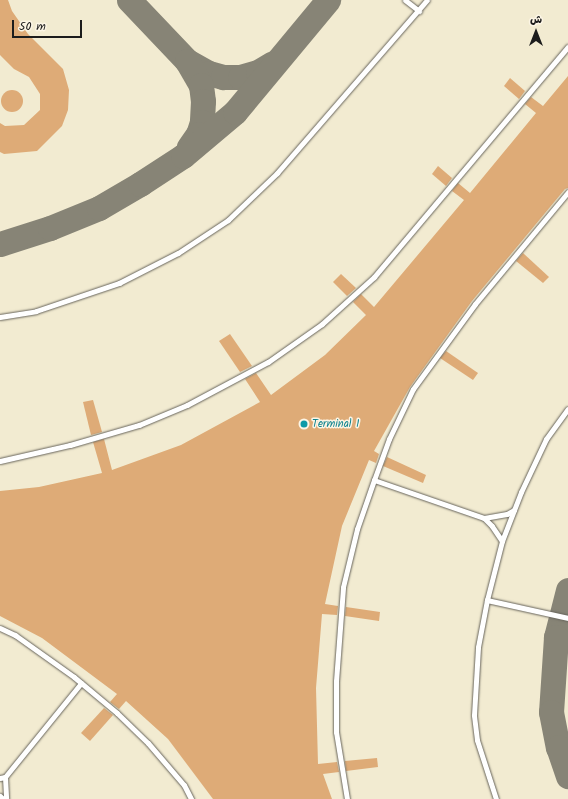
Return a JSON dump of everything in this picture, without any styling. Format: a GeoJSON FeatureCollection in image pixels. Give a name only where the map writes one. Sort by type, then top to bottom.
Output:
{"type":"FeatureCollection","features":[{"type":"Feature","properties":{"kind":"lane"},"geometry":{"type":"LineString","coordinates":[[405,0],[419,11]]}},
{"type":"Feature","properties":{"kind":"lane"},"geometry":{"type":"LineString","coordinates":[[0,317],[36,311],[119,283],[178,253],[228,220],[277,173],[428,0]]}},
{"type":"Feature","properties":{"kind":"lane"},"geometry":{"type":"LineString","coordinates":[[0,461],[70,445],[139,425],[187,405],[268,362],[322,324],[374,277],[568,47]]}},
{"type":"Feature","properties":{"kind":"lane"},"geometry":{"type":"LineString","coordinates":[[347,799],[336,732],[336,681],[343,587],[356,529],[389,439],[413,389],[475,304],[568,192]]}},
{"type":"Feature","properties":{"kind":"lane"},"geometry":{"type":"LineString","coordinates":[[496,799],[477,740],[474,715],[478,647],[487,600],[502,541],[546,439],[568,408]]}},
{"type":"Feature","properties":{"kind":"lane"},"geometry":{"type":"LineString","coordinates":[[374,480],[484,518],[492,526],[502,541]]}},
{"type":"Feature","properties":{"kind":"lane"},"geometry":{"type":"LineString","coordinates":[[484,518],[507,514],[515,509]]}},
{"type":"Feature","properties":{"kind":"lane"},"geometry":{"type":"LineString","coordinates":[[487,600],[568,618]]}},
{"type":"Feature","properties":{"kind":"lane"},"geometry":{"type":"LineString","coordinates":[[0,628],[15,635],[80,683],[117,713],[148,743],[184,786],[191,799]]}},
{"type":"Feature","properties":{"kind":"lane"},"geometry":{"type":"LineString","coordinates":[[6,799],[3,778],[80,683]]}},
{"type":"Feature","properties":{"kind":"lane"},"geometry":{"type":"LineString","coordinates":[[0,796],[3,799]]}},
{"type":"Feature","properties":{"kind":"building"},"geometry":{"type":"Polygon","coordinates":[[[0,0],[8,0],[12,11],[28,34],[63,69],[69,90],[68,110],[62,126],[37,151],[4,154],[0,152],[0,123],[5,126],[24,125],[40,110],[40,94],[29,77],[14,69],[0,55],[0,0]]]}},
{"type":"Feature","properties":{"kind":"building","name":"Terminal 1"},"geometry":{"type":"Polygon","coordinates":[[[568,76],[568,188],[565,189],[472,301],[410,387],[374,451],[379,454],[376,463],[369,460],[342,526],[325,604],[338,606],[337,615],[322,614],[316,688],[318,764],[337,762],[339,772],[323,774],[332,799],[213,799],[168,739],[126,701],[119,709],[110,702],[117,694],[42,638],[0,616],[0,491],[39,487],[102,473],[93,442],[104,439],[112,470],[181,445],[260,402],[245,379],[256,373],[271,395],[325,355],[366,315],[353,302],[361,294],[374,307],[464,200],[452,191],[458,183],[470,193],[536,113],[525,104],[531,97],[543,106],[568,76]]]}},
{"type":"Feature","properties":{"kind":"building"},"geometry":{"type":"Polygon","coordinates":[[[510,78],[525,91],[519,99],[504,86],[510,78]]]}},
{"type":"Feature","properties":{"kind":"building"},"geometry":{"type":"Polygon","coordinates":[[[12,90],[20,93],[23,101],[20,109],[12,112],[4,109],[1,101],[4,93],[12,90]]]}},
{"type":"Feature","properties":{"kind":"building"},"geometry":{"type":"Polygon","coordinates":[[[438,166],[452,178],[446,186],[432,174],[438,166]]]}},
{"type":"Feature","properties":{"kind":"building"},"geometry":{"type":"Polygon","coordinates":[[[523,253],[549,277],[543,283],[516,261],[523,253]]]}},
{"type":"Feature","properties":{"kind":"building"},"geometry":{"type":"Polygon","coordinates":[[[341,274],[356,288],[347,296],[333,282],[341,274]]]}},
{"type":"Feature","properties":{"kind":"building"},"geometry":{"type":"Polygon","coordinates":[[[230,334],[252,366],[240,372],[219,341],[230,334]]]}},
{"type":"Feature","properties":{"kind":"building"},"geometry":{"type":"Polygon","coordinates":[[[446,351],[478,373],[473,380],[440,358],[446,351]]]}},
{"type":"Feature","properties":{"kind":"building"},"geometry":{"type":"Polygon","coordinates":[[[93,400],[102,432],[91,435],[83,402],[93,400]]]}},
{"type":"Feature","properties":{"kind":"building"},"geometry":{"type":"Polygon","coordinates":[[[387,457],[426,475],[423,483],[383,466],[387,457]]]}},
{"type":"Feature","properties":{"kind":"building"},"geometry":{"type":"Polygon","coordinates":[[[346,607],[380,612],[379,621],[345,616],[346,607]]]}},
{"type":"Feature","properties":{"kind":"building"},"geometry":{"type":"Polygon","coordinates":[[[104,708],[113,715],[90,741],[81,733],[104,708]]]}},
{"type":"Feature","properties":{"kind":"building"},"geometry":{"type":"Polygon","coordinates":[[[377,758],[378,767],[346,771],[345,761],[377,758]]]}},
{"type":"Feature","properties":{"kind":"taxiway"},"geometry":{"type":"LineString","coordinates":[[129,0],[187,61],[209,73],[223,77],[240,77],[258,72],[273,63]]}},
{"type":"Feature","properties":{"kind":"taxiway"},"geometry":{"type":"LineString","coordinates":[[0,244],[50,228],[99,208],[183,156],[235,112],[328,0]]}},
{"type":"Feature","properties":{"kind":"taxiway"},"geometry":{"type":"LineString","coordinates":[[187,61],[201,85],[203,101],[202,122],[198,134],[189,147]]}},
{"type":"Feature","properties":{"kind":"taxiway"},"geometry":{"type":"LineString","coordinates":[[568,590],[556,637],[551,712],[558,747],[568,776]]}},
{"type":"Feature","properties":{"kind":"place","name":"Terminal 1"},"geometry":{"type":"Point","coordinates":[304,424]}}]}
